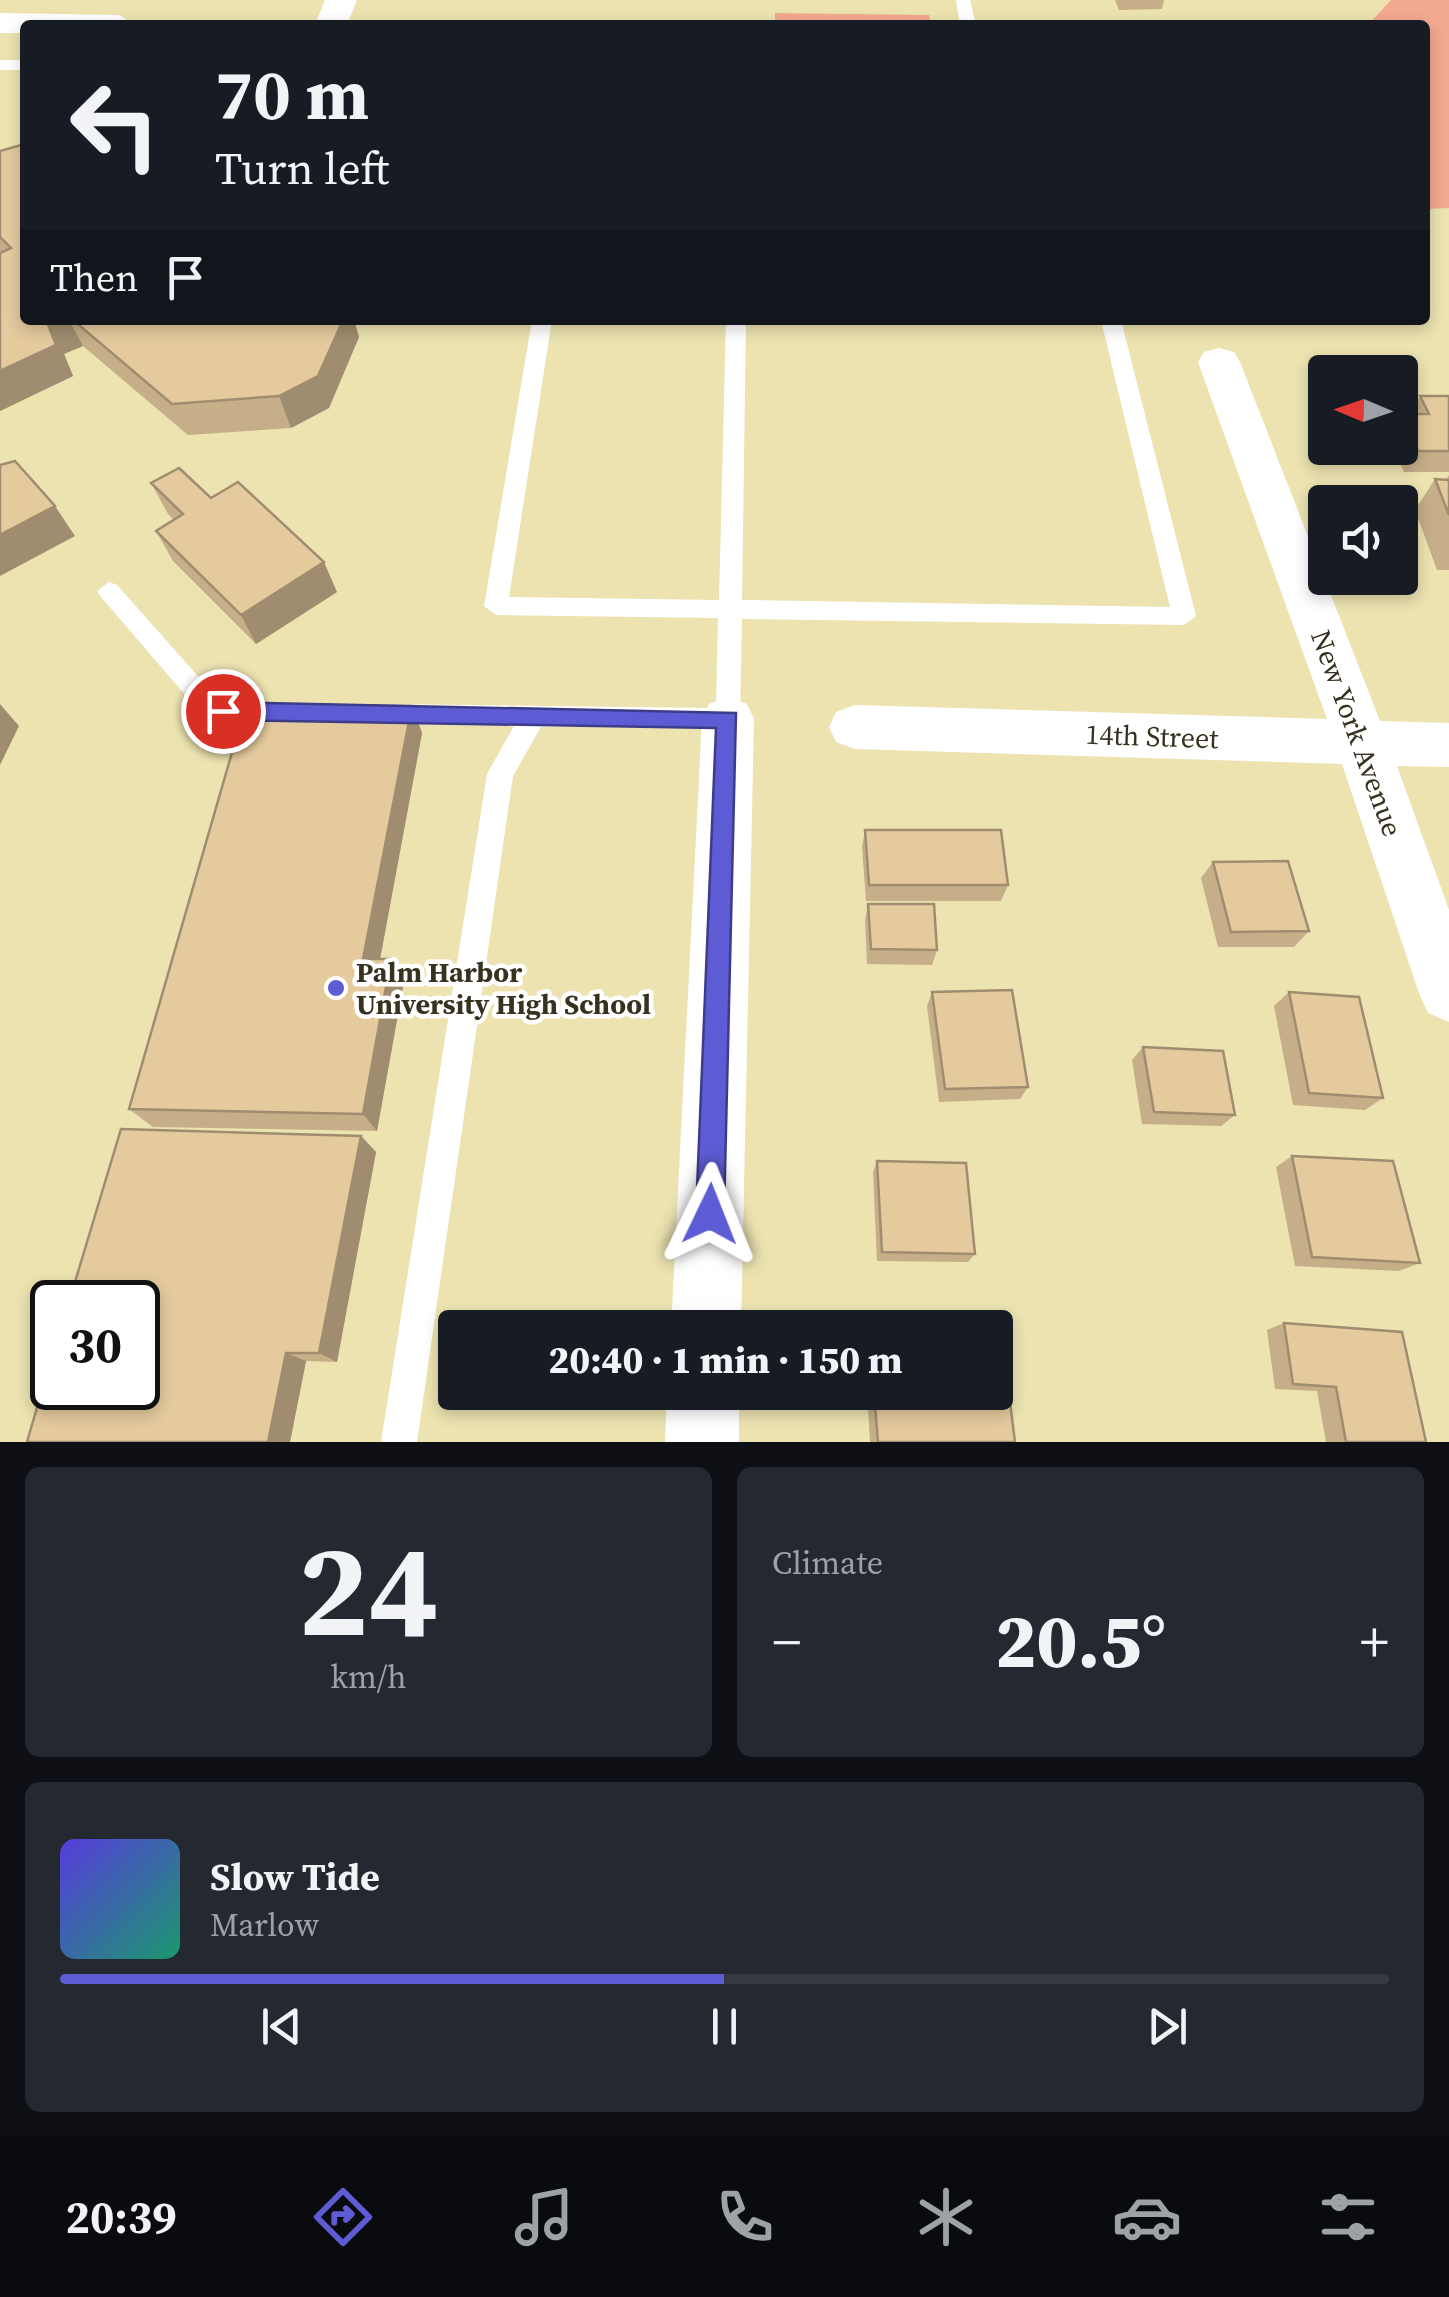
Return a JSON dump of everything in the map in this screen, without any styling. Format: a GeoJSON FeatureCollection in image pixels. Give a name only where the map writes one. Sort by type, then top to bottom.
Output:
{"type":"FeatureCollection","features":[{"type":"Feature","properties":{"kind":"street","name":"New York Avenue"},"geometry":{"type":"LineString","coordinates":[[1219,362],[1362,742],[1449,992]]}},
{"type":"Feature","properties":{"kind":"street"},"geometry":{"type":"LineString","coordinates":[[707,1310],[728,719]]}},
{"type":"Feature","properties":{"kind":"street","name":"14th Street"},"geometry":{"type":"LineString","coordinates":[[855,727],[1449,745]]}},
{"type":"Feature","properties":{"kind":"street"},"geometry":{"type":"LineString","coordinates":[[702,1442],[703,1410]]}},
{"type":"Feature","properties":{"kind":"lane"},"geometry":{"type":"LineString","coordinates":[[541,325],[496,606],[730,606],[1184,616],[1112,325]]}},
{"type":"Feature","properties":{"kind":"lane"},"geometry":{"type":"LineString","coordinates":[[358,714],[728,719],[736,325]]}},
{"type":"Feature","properties":{"kind":"lane"},"geometry":{"type":"LineString","coordinates":[[109,591],[214,711],[302,713]]}},
{"type":"Feature","properties":{"kind":"lane"},"geometry":{"type":"LineString","coordinates":[[399,1442],[500,774],[533,718]]}},
{"type":"Feature","properties":{"kind":"shaded area"},"geometry":{"type":"Polygon","coordinates":[[[1391,0],[1449,0],[1449,208],[1430,209],[1430,20],[1373,20],[1391,0]]]}},
{"type":"Feature","properties":{"kind":"shaded area"},"geometry":{"type":"Polygon","coordinates":[[[775,13],[929,15],[930,20],[775,20],[775,13]]]}},
{"type":"Feature","properties":{"kind":"building"},"geometry":{"type":"Polygon","coordinates":[[[20,145],[20,325],[48,325],[56,345],[0,371],[0,253],[11,248],[0,237],[0,151],[20,145]]]}},
{"type":"Feature","properties":{"kind":"building"},"geometry":{"type":"Polygon","coordinates":[[[79,325],[341,325],[318,376],[279,396],[172,404],[79,325]]]}},
{"type":"Feature","properties":{"kind":"building"},"geometry":{"type":"Polygon","coordinates":[[[1420,396],[1449,396],[1449,451],[1418,451],[1418,414],[1429,414],[1420,396]]]}},
{"type":"Feature","properties":{"kind":"building"},"geometry":{"type":"Polygon","coordinates":[[[15,461],[55,506],[0,535],[0,465],[15,461]]]}},
{"type":"Feature","properties":{"kind":"building"},"geometry":{"type":"Polygon","coordinates":[[[179,468],[211,498],[238,482],[324,562],[241,615],[156,531],[183,514],[151,483],[179,468]]]}},
{"type":"Feature","properties":{"kind":"building"},"geometry":{"type":"Polygon","coordinates":[[[1435,479],[1449,480],[1449,515],[1435,479]]]}},
{"type":"Feature","properties":{"kind":"building"},"geometry":{"type":"Polygon","coordinates":[[[246,704],[412,706],[363,959],[391,959],[363,1114],[129,1109],[246,704]]]}},
{"type":"Feature","properties":{"kind":"building"},"geometry":{"type":"Polygon","coordinates":[[[865,830],[1001,830],[1008,885],[869,885],[865,830]]]}},
{"type":"Feature","properties":{"kind":"building"},"geometry":{"type":"Polygon","coordinates":[[[1288,861],[1309,931],[1231,932],[1213,862],[1288,861]]]}},
{"type":"Feature","properties":{"kind":"building"},"geometry":{"type":"Polygon","coordinates":[[[868,904],[934,904],[937,950],[871,949],[868,904]]]}},
{"type":"Feature","properties":{"kind":"building"},"geometry":{"type":"Polygon","coordinates":[[[1012,990],[1028,1087],[945,1089],[932,992],[1012,990]]]}},
{"type":"Feature","properties":{"kind":"building"},"geometry":{"type":"Polygon","coordinates":[[[1289,992],[1359,997],[1383,1098],[1309,1093],[1289,992]]]}},
{"type":"Feature","properties":{"kind":"building"},"geometry":{"type":"Polygon","coordinates":[[[1143,1047],[1223,1051],[1235,1115],[1154,1112],[1143,1047]]]}},
{"type":"Feature","properties":{"kind":"building"},"geometry":{"type":"Polygon","coordinates":[[[121,1129],[361,1136],[319,1353],[286,1353],[268,1442],[27,1442],[36,1410],[160,1410],[160,1280],[76,1280],[121,1129]]]}},
{"type":"Feature","properties":{"kind":"building"},"geometry":{"type":"Polygon","coordinates":[[[1292,1156],[1393,1161],[1420,1263],[1312,1257],[1292,1156]]]}},
{"type":"Feature","properties":{"kind":"building"},"geometry":{"type":"Polygon","coordinates":[[[877,1161],[966,1163],[975,1254],[882,1252],[877,1161]]]}},
{"type":"Feature","properties":{"kind":"building"},"geometry":{"type":"Polygon","coordinates":[[[1284,1323],[1402,1332],[1426,1442],[1346,1442],[1336,1387],[1293,1384],[1284,1323]]]}},
{"type":"Feature","properties":{"kind":"building"},"geometry":{"type":"Polygon","coordinates":[[[875,1410],[1011,1410],[1015,1442],[878,1442],[875,1410]]]}},
{"type":"Feature","properties":{"kind":"place","name":"Palm Harbor University High School"},"geometry":{"type":"Point","coordinates":[336,988]}},
{"type":"Feature","properties":{"kind":"route"},"geometry":{"type":"LineString","coordinates":[[223,711],[728,719],[710,1214]]}}]}
